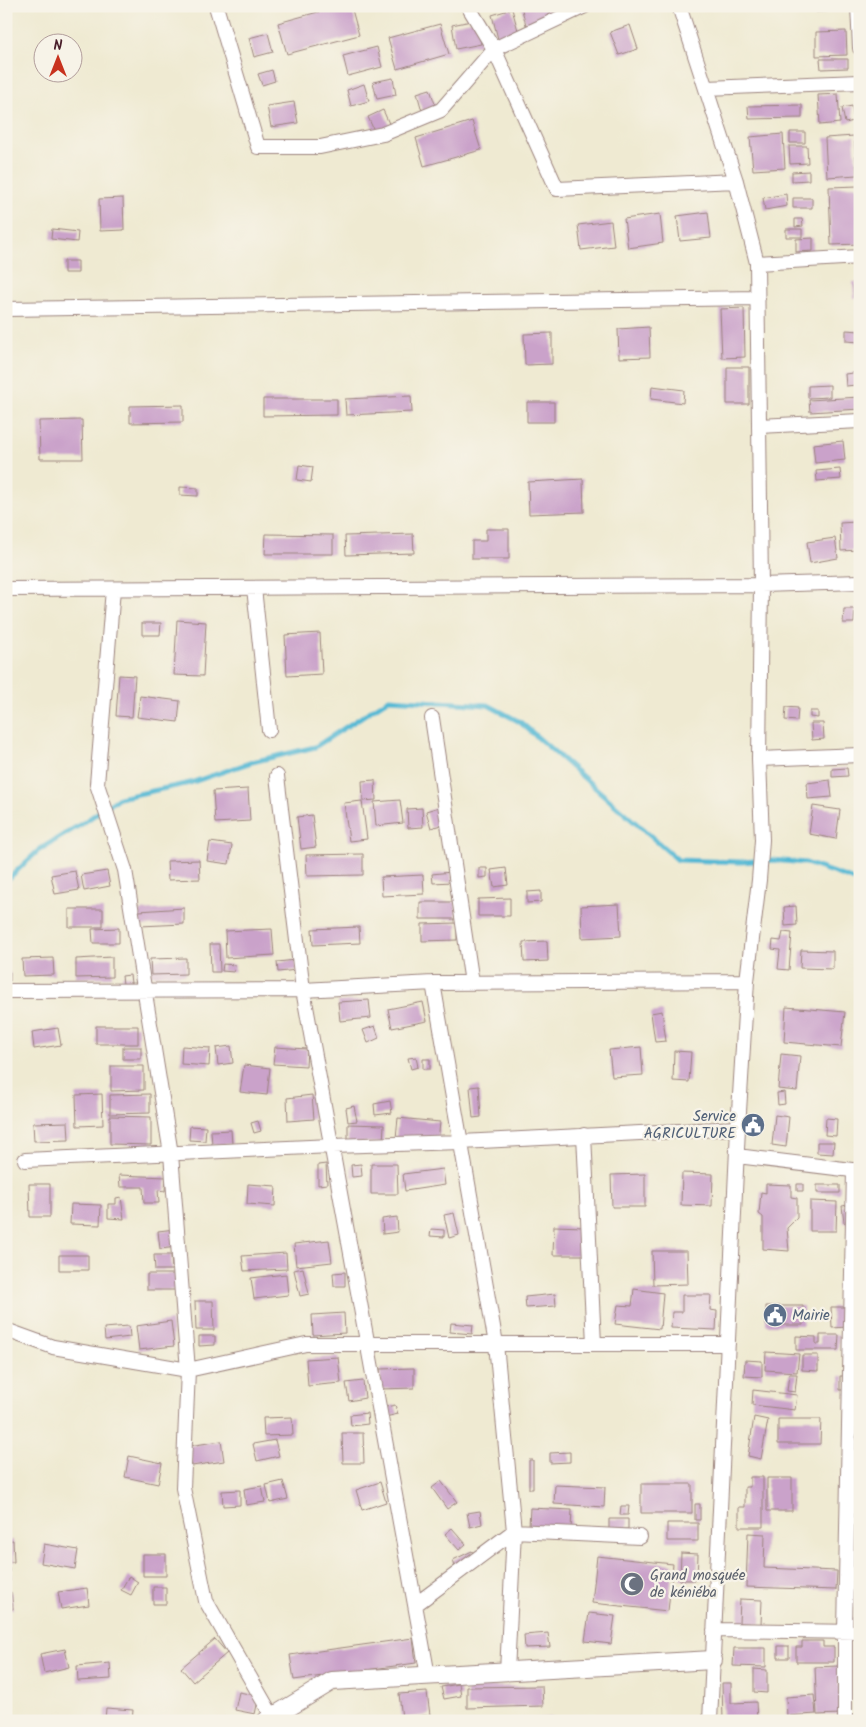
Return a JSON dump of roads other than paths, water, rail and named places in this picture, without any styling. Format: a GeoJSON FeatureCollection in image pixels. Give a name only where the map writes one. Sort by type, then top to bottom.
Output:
{"type":"FeatureCollection","features":[{"type":"Feature","properties":{"kind":"street"},"geometry":{"type":"LineString","coordinates":[[216,6],[258,147],[320,147],[384,134],[441,110],[494,49],[585,6]]}},
{"type":"Feature","properties":{"kind":"street"},"geometry":{"type":"LineString","coordinates":[[468,6],[494,49],[557,188],[736,181]]}},
{"type":"Feature","properties":{"kind":"street"},"geometry":{"type":"LineString","coordinates":[[679,6],[736,181],[757,264],[758,298],[761,585],[758,759],[762,840],[759,880],[746,981],[710,1721]]}},
{"type":"Feature","properties":{"kind":"street"},"geometry":{"type":"LineString","coordinates":[[858,6],[860,48]]}},
{"type":"Feature","properties":{"kind":"street"},"geometry":{"type":"LineString","coordinates":[[707,88],[860,82]]}},
{"type":"Feature","properties":{"kind":"street"},"geometry":{"type":"LineString","coordinates":[[757,264],[860,257]]}},
{"type":"Feature","properties":{"kind":"street"},"geometry":{"type":"LineString","coordinates":[[6,309],[758,298]]}},
{"type":"Feature","properties":{"kind":"street"},"geometry":{"type":"LineString","coordinates":[[759,426],[860,421]]}},
{"type":"Feature","properties":{"kind":"street"},"geometry":{"type":"LineString","coordinates":[[6,589],[761,585],[860,582]]}},
{"type":"Feature","properties":{"kind":"street"},"geometry":{"type":"LineString","coordinates":[[254,588],[269,730]]}},
{"type":"Feature","properties":{"kind":"street"},"geometry":{"type":"LineString","coordinates":[[114,589],[97,784],[125,870],[171,1154],[188,1370],[183,1488],[206,1601],[269,1718],[332,1681],[713,1660]]}},
{"type":"Feature","properties":{"kind":"street"},"geometry":{"type":"LineString","coordinates":[[432,718],[472,982]]}},
{"type":"Feature","properties":{"kind":"street"},"geometry":{"type":"LineString","coordinates":[[758,759],[860,755]]}},
{"type":"Feature","properties":{"kind":"street"},"geometry":{"type":"LineString","coordinates":[[277,776],[304,990],[428,1676]]}},
{"type":"Feature","properties":{"kind":"street"},"geometry":{"type":"LineString","coordinates":[[6,991],[304,990],[472,982],[746,981]]}},
{"type":"Feature","properties":{"kind":"street"},"geometry":{"type":"LineString","coordinates":[[433,983],[496,1344],[514,1531],[507,1672]]}},
{"type":"Feature","properties":{"kind":"street"},"geometry":{"type":"LineString","coordinates":[[25,1160],[461,1142],[738,1128]]}},
{"type":"Feature","properties":{"kind":"street"},"geometry":{"type":"LineString","coordinates":[[584,1135],[594,1344]]}},
{"type":"Feature","properties":{"kind":"street"},"geometry":{"type":"LineString","coordinates":[[737,1156],[857,1171],[854,1490],[844,1632],[845,1721]]}},
{"type":"Feature","properties":{"kind":"street"},"geometry":{"type":"LineString","coordinates":[[6,1330],[53,1347],[188,1370],[306,1344],[728,1344]]}},
{"type":"Feature","properties":{"kind":"street"},"geometry":{"type":"LineString","coordinates":[[415,1605],[514,1531],[640,1537]]}},
{"type":"Feature","properties":{"kind":"street"},"geometry":{"type":"LineString","coordinates":[[714,1630],[860,1632]]}},
{"type":"Feature","properties":{"kind":"waterway"},"geometry":{"type":"LineString","coordinates":[[6,881],[39,850],[119,798],[190,783],[252,762],[315,747],[389,699],[488,705],[520,722],[678,860],[740,862],[772,860],[806,863],[860,882]]}},
{"type":"Feature","properties":{"kind":"place","name":"Service AGRICULTURE"},"geometry":{"type":"Point","coordinates":[753,1125]}},
{"type":"Feature","properties":{"kind":"place","name":"Mairie"},"geometry":{"type":"Point","coordinates":[775,1315]}},
{"type":"Feature","properties":{"kind":"place","name":"Grand mosquée de kéniéba"},"geometry":{"type":"Point","coordinates":[632,1584]}}]}
